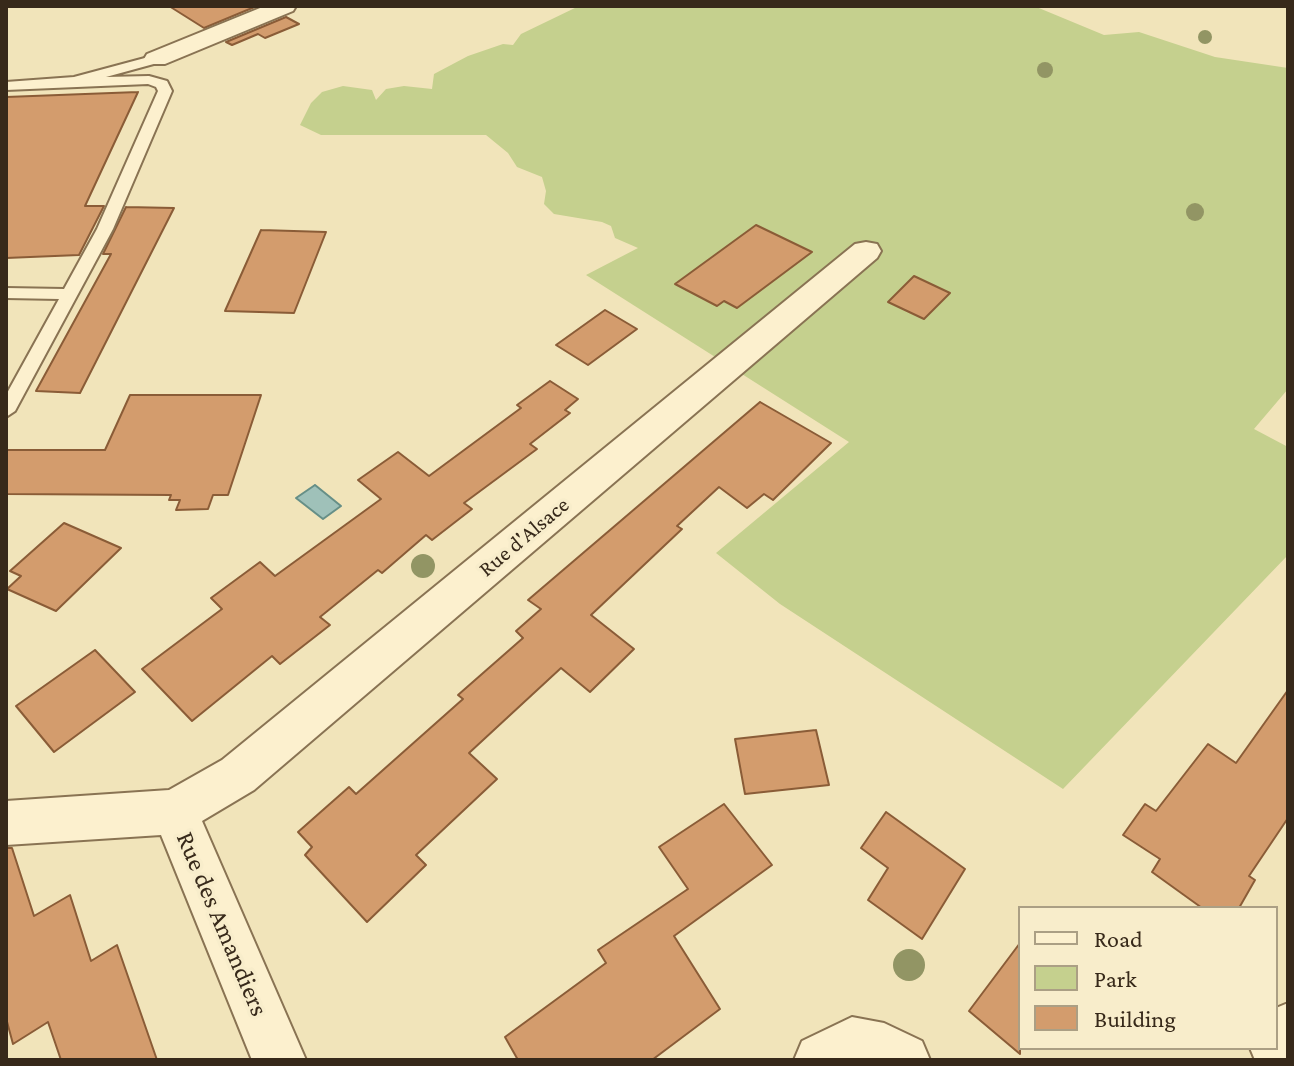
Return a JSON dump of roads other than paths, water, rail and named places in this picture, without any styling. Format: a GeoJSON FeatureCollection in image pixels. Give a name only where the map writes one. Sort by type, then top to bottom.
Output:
{"type":"FeatureCollection","features":[{"type":"Feature","properties":{"kind":"street"},"geometry":{"type":"LineString","coordinates":[[156,59],[285,6]]}},
{"type":"Feature","properties":{"kind":"street","name":"Rue d'Alsace"},"geometry":{"type":"LineString","coordinates":[[175,812],[238,775],[866,251]]}},
{"type":"Feature","properties":{"kind":"street","name":"Rue des Amandiers"},"geometry":{"type":"LineString","coordinates":[[6,823],[175,812],[279,1060]]}},
{"type":"Feature","properties":{"kind":"street"},"geometry":{"type":"LineString","coordinates":[[821,1060],[852,1043],[884,1050],[903,1060]]}},
{"type":"Feature","properties":{"kind":"lane"},"geometry":{"type":"LineString","coordinates":[[75,81],[156,59]]}},
{"type":"Feature","properties":{"kind":"lane"},"geometry":{"type":"LineString","coordinates":[[6,86],[149,80],[162,84],[165,91],[105,229],[6,411]]}},
{"type":"Feature","properties":{"kind":"lane"},"geometry":{"type":"LineString","coordinates":[[6,293],[70,294]]}},
{"type":"Feature","properties":{"kind":"water"},"geometry":{"type":"Polygon","coordinates":[[[315,485],[341,506],[323,519],[296,498],[315,485]]]}}]}
